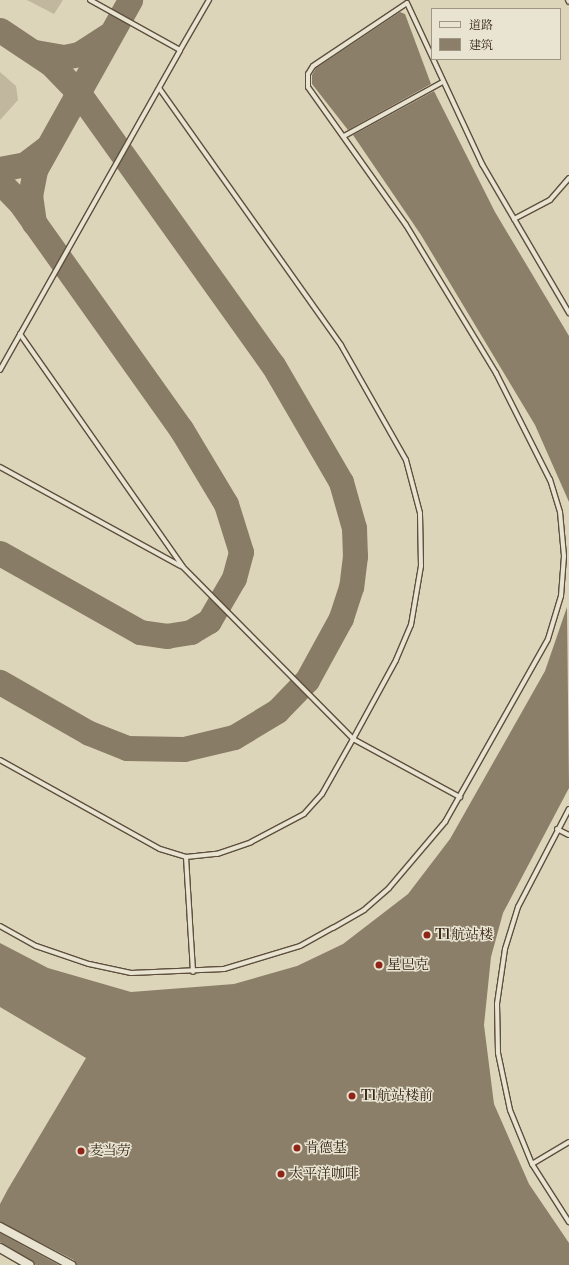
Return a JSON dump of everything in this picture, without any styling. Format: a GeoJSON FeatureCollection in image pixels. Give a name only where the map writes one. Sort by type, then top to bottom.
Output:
{"type":"FeatureCollection","features":[{"type":"Feature","properties":{"kind":"street"},"geometry":{"type":"LineString","coordinates":[[0,1227],[71,1265]]}},
{"type":"Feature","properties":{"kind":"street"},"geometry":{"type":"LineString","coordinates":[[0,1248],[30,1265]]}},
{"type":"Feature","properties":{"kind":"lane"},"geometry":{"type":"LineString","coordinates":[[90,0],[180,50]]}},
{"type":"Feature","properties":{"kind":"lane"},"geometry":{"type":"LineString","coordinates":[[0,370],[209,0]]}},
{"type":"Feature","properties":{"kind":"lane"},"geometry":{"type":"LineString","coordinates":[[0,926],[36,946],[89,964],[131,973],[193,972],[224,969],[300,946],[364,910],[408,868],[460,797],[539,658],[556,617],[564,556],[560,512],[547,474],[496,373],[406,225],[308,87],[310,70],[407,2],[431,59]]}},
{"type":"Feature","properties":{"kind":"lane"},"geometry":{"type":"LineString","coordinates":[[431,60],[441,83],[514,219],[569,313]]}},
{"type":"Feature","properties":{"kind":"lane"},"geometry":{"type":"LineString","coordinates":[[344,136],[441,83]]}},
{"type":"Feature","properties":{"kind":"lane"},"geometry":{"type":"LineString","coordinates":[[0,760],[130,835],[186,857],[217,854],[251,842],[304,814],[322,794],[353,739],[411,625],[421,566],[420,513],[406,460],[341,345],[160,89]]}},
{"type":"Feature","properties":{"kind":"lane"},"geometry":{"type":"LineString","coordinates":[[514,219],[550,200],[569,178]]}},
{"type":"Feature","properties":{"kind":"lane"},"geometry":{"type":"LineString","coordinates":[[20,334],[183,567],[353,739],[460,797]]}},
{"type":"Feature","properties":{"kind":"lane"},"geometry":{"type":"LineString","coordinates":[[0,467],[183,567]]}},
{"type":"Feature","properties":{"kind":"lane"},"geometry":{"type":"LineString","coordinates":[[569,809],[557,829],[518,907],[505,949],[497,1004],[498,1053],[510,1110],[532,1164],[569,1222]]}},
{"type":"Feature","properties":{"kind":"lane"},"geometry":{"type":"LineString","coordinates":[[557,829],[569,835]]}},
{"type":"Feature","properties":{"kind":"lane"},"geometry":{"type":"LineString","coordinates":[[186,857],[193,972]]}},
{"type":"Feature","properties":{"kind":"lane"},"geometry":{"type":"LineString","coordinates":[[532,1164],[569,1142]]}},
{"type":"Feature","properties":{"kind":"shaded area"},"geometry":{"type":"Polygon","coordinates":[[[27,0],[63,0],[54,14],[27,0]]]}},
{"type":"Feature","properties":{"kind":"shaded area"},"geometry":{"type":"Polygon","coordinates":[[[0,72],[16,86],[18,100],[0,120],[0,72]]]}},
{"type":"Feature","properties":{"kind":"building"},"geometry":{"type":"Polygon","coordinates":[[[400,12],[405,14],[431,84],[348,130],[312,84],[312,75],[316,68],[400,12]]]}},
{"type":"Feature","properties":{"kind":"building"},"geometry":{"type":"Polygon","coordinates":[[[434,91],[495,212],[569,336],[569,502],[535,425],[421,235],[353,135],[434,91]]]}},
{"type":"Feature","properties":{"kind":"building","name":"T1航站楼"},"geometry":{"type":"Polygon","coordinates":[[[567,607],[569,788],[503,913],[491,957],[484,1025],[494,1104],[529,1184],[569,1243],[569,1265],[76,1265],[74,1260],[0,1222],[0,1204],[86,1058],[0,1007],[0,943],[48,968],[131,992],[234,984],[297,966],[343,944],[408,894],[450,839],[545,671],[567,607]]]}},
{"type":"Feature","properties":{"kind":"building"},"geometry":{"type":"Polygon","coordinates":[[[0,1233],[59,1265],[36,1265],[0,1242],[0,1233]]]}},
{"type":"Feature","properties":{"kind":"taxiway"},"geometry":{"type":"LineString","coordinates":[[34,223],[30,196],[35,170],[130,0]]}},
{"type":"Feature","properties":{"kind":"taxiway"},"geometry":{"type":"LineString","coordinates":[[0,30],[51,64],[78,92],[273,365],[341,482],[354,528],[355,556],[351,587],[341,618],[307,680],[277,711],[234,737],[184,749],[127,748],[89,733],[0,682]]}},
{"type":"Feature","properties":{"kind":"taxiway"},"geometry":{"type":"LineString","coordinates":[[35,52],[64,57],[79,54],[108,35]]}},
{"type":"Feature","properties":{"kind":"taxiway"},"geometry":{"type":"LineString","coordinates":[[0,169],[25,164],[46,148]]}},
{"type":"Feature","properties":{"kind":"taxiway"},"geometry":{"type":"LineString","coordinates":[[0,182],[21,204],[181,429],[226,504],[241,552],[234,578],[209,621],[191,632],[167,636],[140,632],[0,553]]}},
{"type":"Feature","properties":{"kind":"place","name":"T1航站楼"},"geometry":{"type":"Point","coordinates":[427,935]}},
{"type":"Feature","properties":{"kind":"place","name":"星巴克"},"geometry":{"type":"Point","coordinates":[379,965]}},
{"type":"Feature","properties":{"kind":"place","name":"T1航站楼前"},"geometry":{"type":"Point","coordinates":[352,1096]}},
{"type":"Feature","properties":{"kind":"place","name":"肯德基"},"geometry":{"type":"Point","coordinates":[297,1148]}},
{"type":"Feature","properties":{"kind":"place","name":"麦当劳"},"geometry":{"type":"Point","coordinates":[81,1151]}},
{"type":"Feature","properties":{"kind":"place","name":"太平洋咖啡"},"geometry":{"type":"Point","coordinates":[281,1174]}}]}
